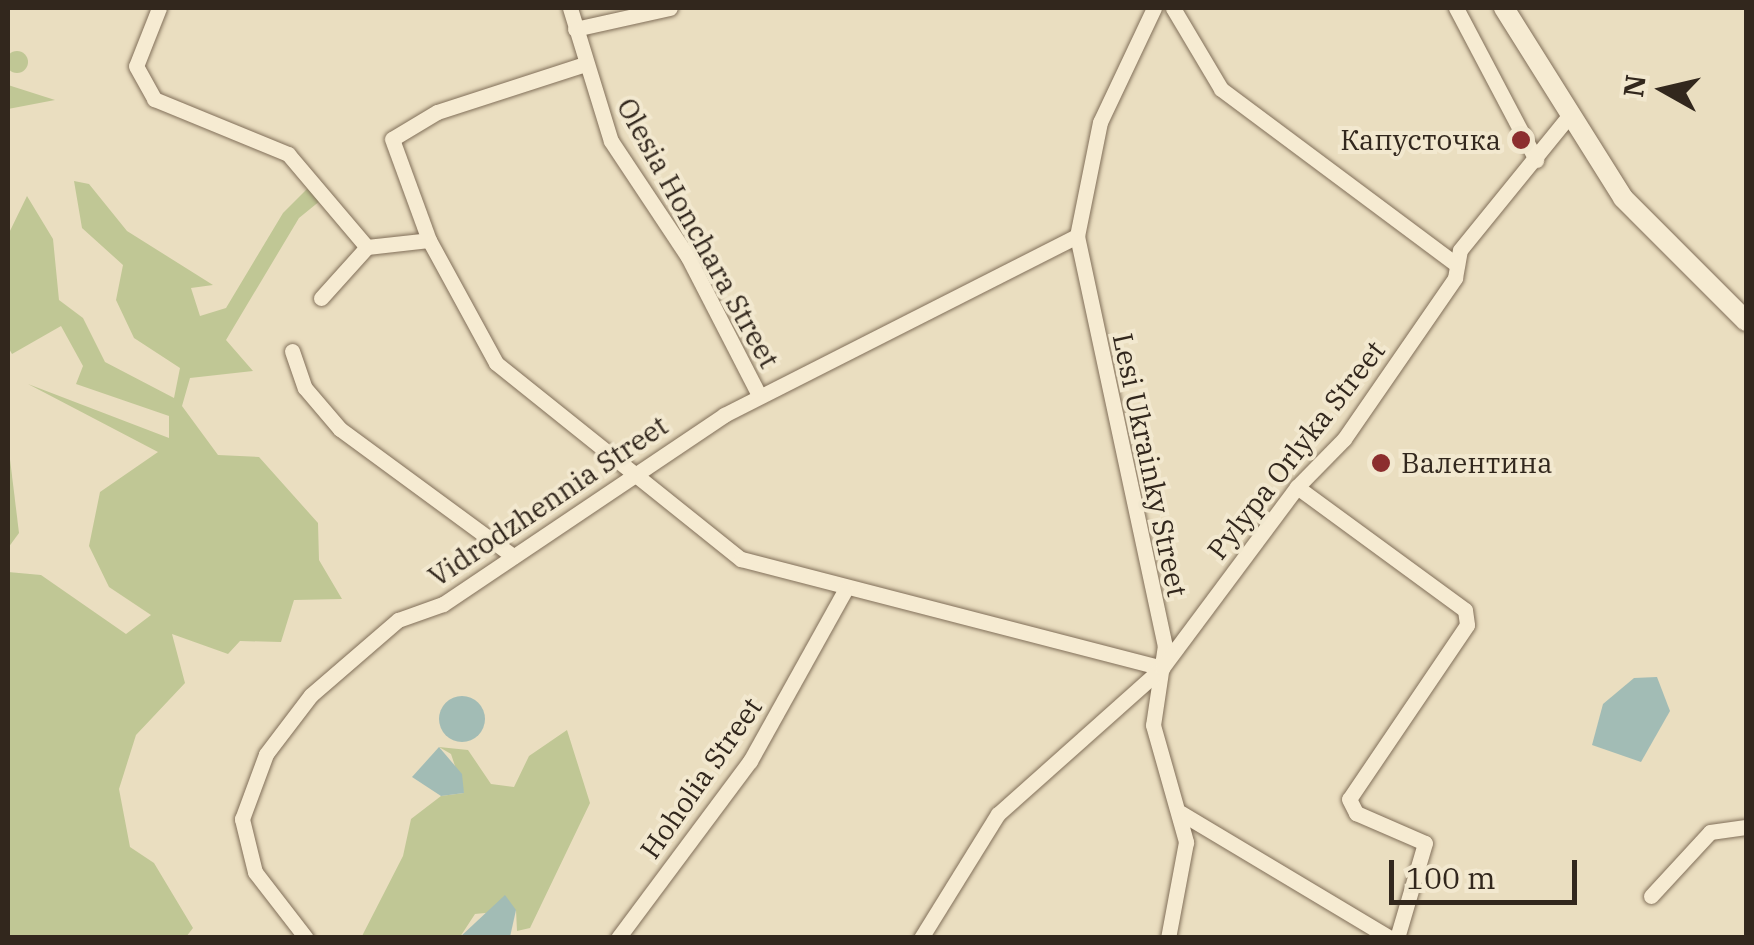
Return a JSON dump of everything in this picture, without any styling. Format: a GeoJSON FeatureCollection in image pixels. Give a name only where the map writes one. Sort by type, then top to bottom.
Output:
{"type":"FeatureCollection","features":[{"type":"Feature","properties":{"kind":"main road"},"geometry":{"type":"LineString","coordinates":[[1504,8],[1568,117],[1623,198],[1746,321]]}},
{"type":"Feature","properties":{"kind":"street"},"geometry":{"type":"LineString","coordinates":[[158,8],[136,66],[154,98],[288,154],[366,247]]}},
{"type":"Feature","properties":{"kind":"street","name":"Olesia Honchara Street"},"geometry":{"type":"LineString","coordinates":[[570,8],[582,65],[611,141],[688,256],[758,395]]}},
{"type":"Feature","properties":{"kind":"street"},"geometry":{"type":"LineString","coordinates":[[576,33],[636,11],[670,8]]}},
{"type":"Feature","properties":{"kind":"street","name":"Lesi Ukrainky Street"},"geometry":{"type":"LineString","coordinates":[[1154,8],[1100,122],[1077,236],[1166,645],[1153,725],[1181,813],[1184,884],[1168,938]]}},
{"type":"Feature","properties":{"kind":"street"},"geometry":{"type":"LineString","coordinates":[[1173,8],[1221,89],[1457,265]]}},
{"type":"Feature","properties":{"kind":"street"},"geometry":{"type":"LineString","coordinates":[[1456,8],[1536,160]]}},
{"type":"Feature","properties":{"kind":"street"},"geometry":{"type":"LineString","coordinates":[[1146,29],[1181,26]]}},
{"type":"Feature","properties":{"kind":"street"},"geometry":{"type":"LineString","coordinates":[[582,65],[398,132],[393,156],[482,348],[741,559],[846,590],[1162,668]]}},
{"type":"Feature","properties":{"kind":"street","name":"Pylypa Orlyka Street"},"geometry":{"type":"LineString","coordinates":[[921,938],[998,814],[1162,668],[1297,487],[1344,439],[1457,265],[1568,117]]}},
{"type":"Feature","properties":{"kind":"street","name":"Vidrodzhennia Street"},"geometry":{"type":"LineString","coordinates":[[306,938],[268,896],[246,848],[242,819],[266,754],[299,706],[398,620],[442,604],[758,395],[1077,236]]}},
{"type":"Feature","properties":{"kind":"street"},"geometry":{"type":"LineString","coordinates":[[320,298],[366,247],[429,240]]}},
{"type":"Feature","properties":{"kind":"street"},"geometry":{"type":"LineString","coordinates":[[292,351],[305,388],[340,429],[513,556]]}},
{"type":"Feature","properties":{"kind":"street"},"geometry":{"type":"LineString","coordinates":[[1181,813],[1393,938],[1425,843],[1356,813],[1349,799],[1467,625],[1465,610],[1297,487]]}},
{"type":"Feature","properties":{"kind":"street","name":"Hoholia Street"},"geometry":{"type":"LineString","coordinates":[[619,937],[750,761],[846,590]]}},
{"type":"Feature","properties":{"kind":"street"},"geometry":{"type":"LineString","coordinates":[[1651,896],[1710,832],[1746,827]]}},
{"type":"Feature","properties":{"kind":"green space"},"geometry":{"type":"Polygon","coordinates":[[[13,51],[21,51],[28,62],[21,73],[13,73],[6,66],[6,58],[13,51]]]}},
{"type":"Feature","properties":{"kind":"green space"},"geometry":{"type":"Polygon","coordinates":[[[8,85],[55,100],[8,109],[8,85]]]}},
{"type":"Feature","properties":{"kind":"green space"},"geometry":{"type":"Polygon","coordinates":[[[74,181],[89,184],[127,231],[213,285],[191,288],[200,316],[226,308],[283,213],[315,181],[326,196],[299,218],[226,340],[253,371],[190,378],[182,406],[218,455],[259,457],[318,523],[319,560],[342,599],[294,600],[281,642],[240,641],[228,654],[172,634],[185,683],[136,735],[119,789],[130,847],[154,863],[193,928],[186,937],[8,937],[8,572],[41,575],[126,634],[151,615],[109,587],[89,546],[100,492],[158,452],[28,384],[169,438],[169,416],[76,384],[83,366],[61,326],[12,354],[8,347],[8,235],[27,196],[53,239],[59,300],[83,318],[105,362],[174,398],[180,368],[134,338],[116,300],[123,265],[82,228],[74,181]]]}},
{"type":"Feature","properties":{"kind":"green space"},"geometry":{"type":"Polygon","coordinates":[[[8,443],[19,533],[8,548],[8,443]]]}},
{"type":"Feature","properties":{"kind":"green space"},"geometry":{"type":"Polygon","coordinates":[[[567,730],[590,803],[530,928],[517,931],[516,910],[475,914],[460,937],[361,938],[403,856],[411,819],[441,796],[464,793],[451,754],[439,747],[468,750],[491,784],[514,787],[529,756],[567,730]]]}},
{"type":"Feature","properties":{"kind":"water"},"geometry":{"type":"Polygon","coordinates":[[[1657,677],[1670,711],[1641,762],[1592,745],[1603,704],[1634,678],[1657,677]]]}},
{"type":"Feature","properties":{"kind":"water"},"geometry":{"type":"Polygon","coordinates":[[[462,696],[478,703],[485,719],[478,735],[462,742],[446,735],[439,719],[446,703],[462,696]]]}},
{"type":"Feature","properties":{"kind":"water"},"geometry":{"type":"Polygon","coordinates":[[[439,747],[462,774],[464,793],[441,796],[412,777],[439,747]]]}},
{"type":"Feature","properties":{"kind":"water"},"geometry":{"type":"Polygon","coordinates":[[[505,895],[516,910],[510,937],[460,937],[505,895]]]}},
{"type":"Feature","properties":{"kind":"place","name":"Капусточка"},"geometry":{"type":"Point","coordinates":[1521,140]}},
{"type":"Feature","properties":{"kind":"place","name":"Валентина"},"geometry":{"type":"Point","coordinates":[1381,463]}}]}
